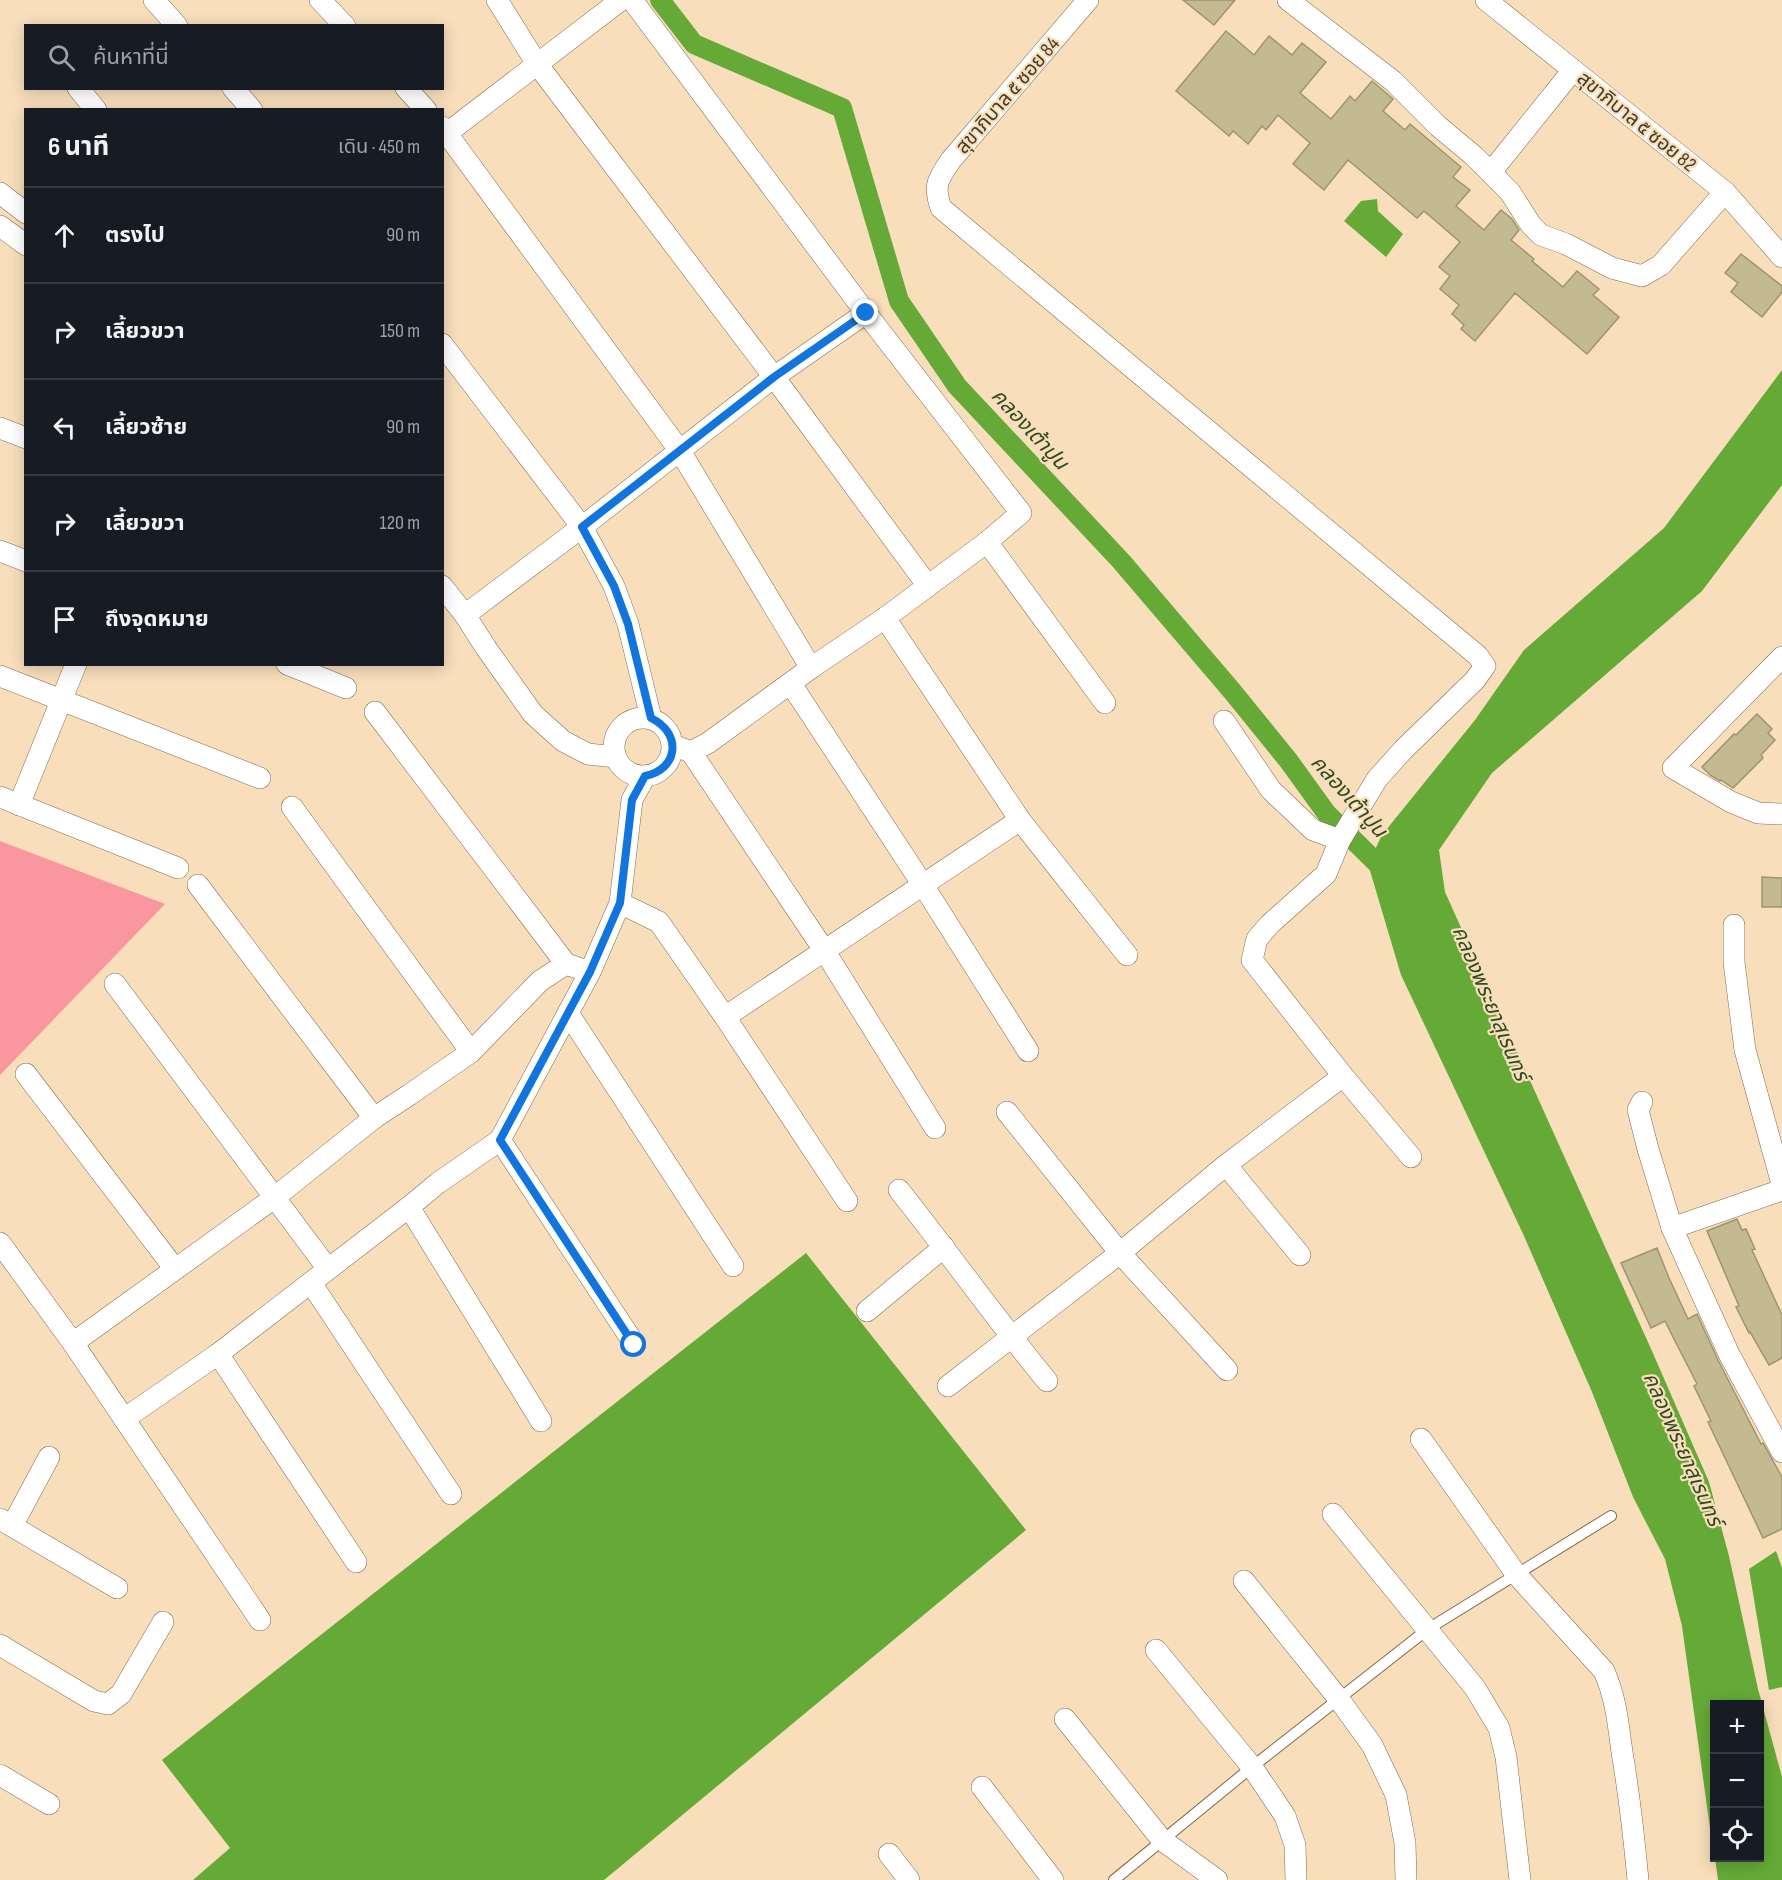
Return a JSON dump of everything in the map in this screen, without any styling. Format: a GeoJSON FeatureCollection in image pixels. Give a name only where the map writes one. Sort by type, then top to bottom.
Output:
{"type":"FeatureCollection","features":[{"type":"Feature","properties":{"kind":"street"},"geometry":{"type":"LineString","coordinates":[[154,0],[175,24]]}},
{"type":"Feature","properties":{"kind":"street"},"geometry":{"type":"LineString","coordinates":[[320,0],[343,24]]}},
{"type":"Feature","properties":{"kind":"street"},"geometry":{"type":"LineString","coordinates":[[497,0],[537,64],[774,377],[928,586]]}},
{"type":"Feature","properties":{"kind":"street"},"geometry":{"type":"LineString","coordinates":[[621,0],[444,132],[680,451],[811,668]]}},
{"type":"Feature","properties":{"kind":"street"},"geometry":{"type":"LineString","coordinates":[[632,0],[866,313],[1021,513],[987,542],[885,618],[811,668],[708,743],[682,748],[672,754],[662,770],[645,776],[627,771],[616,758],[615,739],[618,731],[625,724],[642,717],[651,718],[666,728],[682,748],[824,951],[935,1128]]}},
{"type":"Feature","properties":{"kind":"street","name":"สุขาภิบาล ๕ ซอย 84"},"geometry":{"type":"LineString","coordinates":[[1088,0],[951,160],[937,180],[936,194],[941,208],[1478,656],[1485,666],[1475,680],[1403,750],[1377,779],[1345,831]]}},
{"type":"Feature","properties":{"kind":"street"},"geometry":{"type":"LineString","coordinates":[[1288,0],[1393,81],[1438,126],[1474,156],[1510,192],[1531,225],[1541,235],[1566,244],[1612,268],[1642,276],[1661,265],[1725,192]]}},
{"type":"Feature","properties":{"kind":"street","name":"สุขาภิบาล ๕ ซอย 82"},"geometry":{"type":"LineString","coordinates":[[1486,0],[1725,192],[1781,254]]}},
{"type":"Feature","properties":{"kind":"street"},"geometry":{"type":"LineString","coordinates":[[1491,172],[1573,70]]}},
{"type":"Feature","properties":{"kind":"street"},"geometry":{"type":"LineString","coordinates":[[80,90],[94,108]]}},
{"type":"Feature","properties":{"kind":"street"},"geometry":{"type":"LineString","coordinates":[[235,90],[250,108]]}},
{"type":"Feature","properties":{"kind":"street"},"geometry":{"type":"LineString","coordinates":[[407,90],[424,108]]}},
{"type":"Feature","properties":{"kind":"street"},"geometry":{"type":"LineString","coordinates":[[0,226],[24,244]]}},
{"type":"Feature","properties":{"kind":"street"},"geometry":{"type":"LineString","coordinates":[[465,615],[774,377],[866,313]]}},
{"type":"Feature","properties":{"kind":"street"},"geometry":{"type":"LineString","coordinates":[[444,347],[582,527],[614,586],[628,624],[651,718]]}},
{"type":"Feature","properties":{"kind":"street"},"geometry":{"type":"LineString","coordinates":[[0,428],[24,437]]}},
{"type":"Feature","properties":{"kind":"street"},"geometry":{"type":"LineString","coordinates":[[987,542],[1105,703]]}},
{"type":"Feature","properties":{"kind":"street"},"geometry":{"type":"LineString","coordinates":[[0,551],[24,560]]}},
{"type":"Feature","properties":{"kind":"street"},"geometry":{"type":"LineString","coordinates":[[444,589],[465,615],[532,714],[563,741],[588,754],[616,758]]}},
{"type":"Feature","properties":{"kind":"street"},"geometry":{"type":"LineString","coordinates":[[885,618],[1020,820],[1127,955]]}},
{"type":"Feature","properties":{"kind":"street"},"geometry":{"type":"LineString","coordinates":[[1782,657],[1673,768],[1731,802],[1758,813],[1782,814]]}},
{"type":"Feature","properties":{"kind":"street"},"geometry":{"type":"LineString","coordinates":[[75,666],[62,700],[10,801],[178,868]]}},
{"type":"Feature","properties":{"kind":"street"},"geometry":{"type":"LineString","coordinates":[[292,666],[346,688]]}},
{"type":"Feature","properties":{"kind":"street"},"geometry":{"type":"LineString","coordinates":[[0,676],[260,778]]}},
{"type":"Feature","properties":{"kind":"street"},"geometry":{"type":"LineString","coordinates":[[791,684],[924,885],[1028,1051]]}},
{"type":"Feature","properties":{"kind":"street"},"geometry":{"type":"LineString","coordinates":[[375,712],[566,964],[590,972]]}},
{"type":"Feature","properties":{"kind":"street"},"geometry":{"type":"LineString","coordinates":[[1224,721],[1272,790],[1313,830],[1345,831],[1326,874],[1270,924],[1257,939],[1252,960],[1343,1076],[1411,1157]]}},
{"type":"Feature","properties":{"kind":"street"},"geometry":{"type":"LineString","coordinates":[[124,1419],[218,1354],[409,1208],[438,1183],[500,1140],[590,972],[620,903],[632,800],[645,776]]}},
{"type":"Feature","properties":{"kind":"street"},"geometry":{"type":"LineString","coordinates":[[292,807],[471,1052]]}},
{"type":"Feature","properties":{"kind":"street"},"geometry":{"type":"LineString","coordinates":[[725,1017],[1020,820]]}},
{"type":"Feature","properties":{"kind":"street"},"geometry":{"type":"LineString","coordinates":[[198,885],[374,1118]]}},
{"type":"Feature","properties":{"kind":"street"},"geometry":{"type":"LineString","coordinates":[[620,903],[658,922],[725,1017],[847,1201]]}},
{"type":"Feature","properties":{"kind":"street"},"geometry":{"type":"LineString","coordinates":[[1734,926],[1734,962],[1745,1050],[1782,1184]]}},
{"type":"Feature","properties":{"kind":"street"},"geometry":{"type":"LineString","coordinates":[[73,1342],[274,1198],[374,1118],[471,1052],[540,981],[566,964]]}},
{"type":"Feature","properties":{"kind":"street"},"geometry":{"type":"LineString","coordinates":[[115,984],[328,1269]]}},
{"type":"Feature","properties":{"kind":"street"},"geometry":{"type":"LineString","coordinates":[[568,1013],[733,1266]]}},
{"type":"Feature","properties":{"kind":"street"},"geometry":{"type":"LineString","coordinates":[[26,1074],[175,1269]]}},
{"type":"Feature","properties":{"kind":"street"},"geometry":{"type":"LineString","coordinates":[[948,1386],[1120,1253],[1226,1165],[1343,1076]]}},
{"type":"Feature","properties":{"kind":"street"},"geometry":{"type":"LineString","coordinates":[[1642,1102],[1638,1110],[1672,1228],[1729,1354],[1782,1452]]}},
{"type":"Feature","properties":{"kind":"street"},"geometry":{"type":"LineString","coordinates":[[1007,1112],[1120,1253],[1227,1370]]}},
{"type":"Feature","properties":{"kind":"street"},"geometry":{"type":"LineString","coordinates":[[500,1140],[634,1345]]}},
{"type":"Feature","properties":{"kind":"street"},"geometry":{"type":"LineString","coordinates":[[1226,1165],[1300,1255]]}},
{"type":"Feature","properties":{"kind":"street"},"geometry":{"type":"LineString","coordinates":[[899,1190],[1047,1381]]}},
{"type":"Feature","properties":{"kind":"street"},"geometry":{"type":"LineString","coordinates":[[1672,1228],[1782,1190]]}},
{"type":"Feature","properties":{"kind":"street"},"geometry":{"type":"LineString","coordinates":[[409,1208],[541,1421]]}},
{"type":"Feature","properties":{"kind":"street"},"geometry":{"type":"LineString","coordinates":[[0,1243],[73,1342],[260,1620]]}},
{"type":"Feature","properties":{"kind":"street"},"geometry":{"type":"LineString","coordinates":[[867,1311],[944,1247]]}},
{"type":"Feature","properties":{"kind":"street"},"geometry":{"type":"LineString","coordinates":[[311,1283],[451,1494]]}},
{"type":"Feature","properties":{"kind":"street"},"geometry":{"type":"LineString","coordinates":[[218,1354],[356,1562]]}},
{"type":"Feature","properties":{"kind":"street"},"geometry":{"type":"LineString","coordinates":[[1421,1439],[1516,1574],[1604,1671],[1613,1690],[1633,1822],[1638,1880]]}},
{"type":"Feature","properties":{"kind":"street"},"geometry":{"type":"LineString","coordinates":[[49,1457],[6,1522],[117,1588]]}},
{"type":"Feature","properties":{"kind":"street"},"geometry":{"type":"LineString","coordinates":[[1333,1514],[1475,1688],[1499,1728],[1506,1757],[1520,1880]]}},
{"type":"Feature","properties":{"kind":"street"},"geometry":{"type":"LineString","coordinates":[[1244,1581],[1338,1698],[1372,1745],[1396,1795],[1406,1843],[1406,1880]]}},
{"type":"Feature","properties":{"kind":"street"},"geometry":{"type":"LineString","coordinates":[[0,1645],[94,1701],[108,1704],[121,1694],[163,1622]]}},
{"type":"Feature","properties":{"kind":"street"},"geometry":{"type":"LineString","coordinates":[[1156,1650],[1252,1767],[1285,1816],[1295,1845],[1296,1880]]}},
{"type":"Feature","properties":{"kind":"street"},"geometry":{"type":"LineString","coordinates":[[1065,1719],[1162,1840],[1217,1880]]}},
{"type":"Feature","properties":{"kind":"street"},"geometry":{"type":"LineString","coordinates":[[0,1775],[49,1804]]}},
{"type":"Feature","properties":{"kind":"street"},"geometry":{"type":"LineString","coordinates":[[982,1787],[1053,1880]]}},
{"type":"Feature","properties":{"kind":"street"},"geometry":{"type":"LineString","coordinates":[[889,1854],[909,1880]]}},
{"type":"Feature","properties":{"kind":"lane"},"geometry":{"type":"LineString","coordinates":[[1114,1880],[1338,1698],[1428,1629],[1611,1516]]}},
{"type":"Feature","properties":{"kind":"shaded area"},"geometry":{"type":"Polygon","coordinates":[[[0,841],[165,904],[0,1075],[0,841]]]}},
{"type":"Feature","properties":{"kind":"water"},"geometry":{"type":"Polygon","coordinates":[[[1377,199],[1378,211],[1403,234],[1386,257],[1344,221],[1361,201],[1377,199]]]}},
{"type":"Feature","properties":{"kind":"water","name":"คลองพระยาสุเรนทร์"},"geometry":{"type":"Polygon","coordinates":[[[1782,370],[1782,485],[1702,591],[1492,773],[1439,850],[1445,892],[1709,1482],[1729,1556],[1761,1700],[1710,1700],[1710,1828],[1682,1626],[1665,1559],[1633,1497],[1592,1392],[1524,1236],[1401,975],[1368,864],[1382,835],[1475,720],[1524,650],[1664,528],[1782,370]]]}},
{"type":"Feature","properties":{"kind":"water"},"geometry":{"type":"Polygon","coordinates":[[[806,1253],[1026,1530],[604,1880],[193,1880],[230,1848],[162,1760],[806,1253]]]}},
{"type":"Feature","properties":{"kind":"water"},"geometry":{"type":"Polygon","coordinates":[[[1776,1551],[1782,1568],[1782,1687],[1769,1690],[1749,1569],[1776,1551]]]}},
{"type":"Feature","properties":{"kind":"water"},"geometry":{"type":"Polygon","coordinates":[[[1764,1711],[1782,1777],[1782,1880],[1718,1880],[1716,1862],[1764,1862],[1764,1711]]]}},
{"type":"Feature","properties":{"kind":"building"},"geometry":{"type":"Polygon","coordinates":[[[1183,0],[1235,0],[1214,25],[1183,0]]]}},
{"type":"Feature","properties":{"kind":"building"},"geometry":{"type":"Polygon","coordinates":[[[1226,31],[1254,55],[1269,36],[1292,55],[1302,43],[1326,62],[1300,93],[1331,119],[1350,96],[1355,101],[1372,81],[1393,99],[1383,111],[1405,130],[1410,124],[1461,167],[1453,177],[1470,190],[1456,206],[1484,230],[1501,210],[1512,219],[1519,230],[1511,240],[1534,259],[1532,261],[1563,287],[1577,271],[1599,289],[1593,295],[1619,317],[1587,354],[1515,293],[1475,341],[1461,329],[1464,325],[1452,314],[1459,305],[1440,289],[1450,276],[1439,267],[1460,242],[1424,211],[1417,218],[1348,160],[1324,190],[1293,164],[1310,143],[1278,115],[1266,130],[1262,126],[1248,144],[1233,131],[1229,136],[1176,91],[1226,31]]]}},
{"type":"Feature","properties":{"kind":"building"},"geometry":{"type":"Polygon","coordinates":[[[1741,254],[1782,286],[1782,292],[1762,317],[1731,292],[1738,283],[1725,273],[1741,254]]]}},
{"type":"Feature","properties":{"kind":"building"},"geometry":{"type":"Polygon","coordinates":[[[1757,714],[1772,729],[1768,733],[1775,740],[1761,755],[1763,758],[1733,788],[1710,775],[1702,767],[1757,714]]]}},
{"type":"Feature","properties":{"kind":"building"},"geometry":{"type":"Polygon","coordinates":[[[1762,877],[1782,878],[1782,907],[1762,907],[1762,877]]]}},
{"type":"Feature","properties":{"kind":"building"},"geometry":{"type":"Polygon","coordinates":[[[1737,1219],[1742,1230],[1746,1229],[1755,1249],[1752,1250],[1782,1315],[1782,1358],[1769,1365],[1736,1307],[1739,1306],[1707,1231],[1737,1219]]]}},
{"type":"Feature","properties":{"kind":"building"},"geometry":{"type":"Polygon","coordinates":[[[1657,1248],[1688,1319],[1697,1314],[1761,1444],[1763,1443],[1782,1477],[1782,1529],[1763,1538],[1708,1422],[1711,1421],[1694,1386],[1697,1384],[1665,1321],[1651,1328],[1621,1263],[1657,1248]]]}},
{"type":"Feature","properties":{"kind":"waterway","name":"คลองเต้าปูน"},"geometry":{"type":"LineString","coordinates":[[660,0],[694,44],[842,108],[899,301],[957,386],[1121,561],[1232,691],[1288,760],[1327,814],[1390,876]]}},
{"type":"Feature","properties":{"kind":"route"},"geometry":{"type":"LineString","coordinates":[[634,1345],[500,1140],[590,972],[620,903],[632,800],[645,776],[662,770],[672,754],[671,736],[666,728],[651,718],[628,624],[614,586],[582,527],[774,377],[866,313]]}}]}
